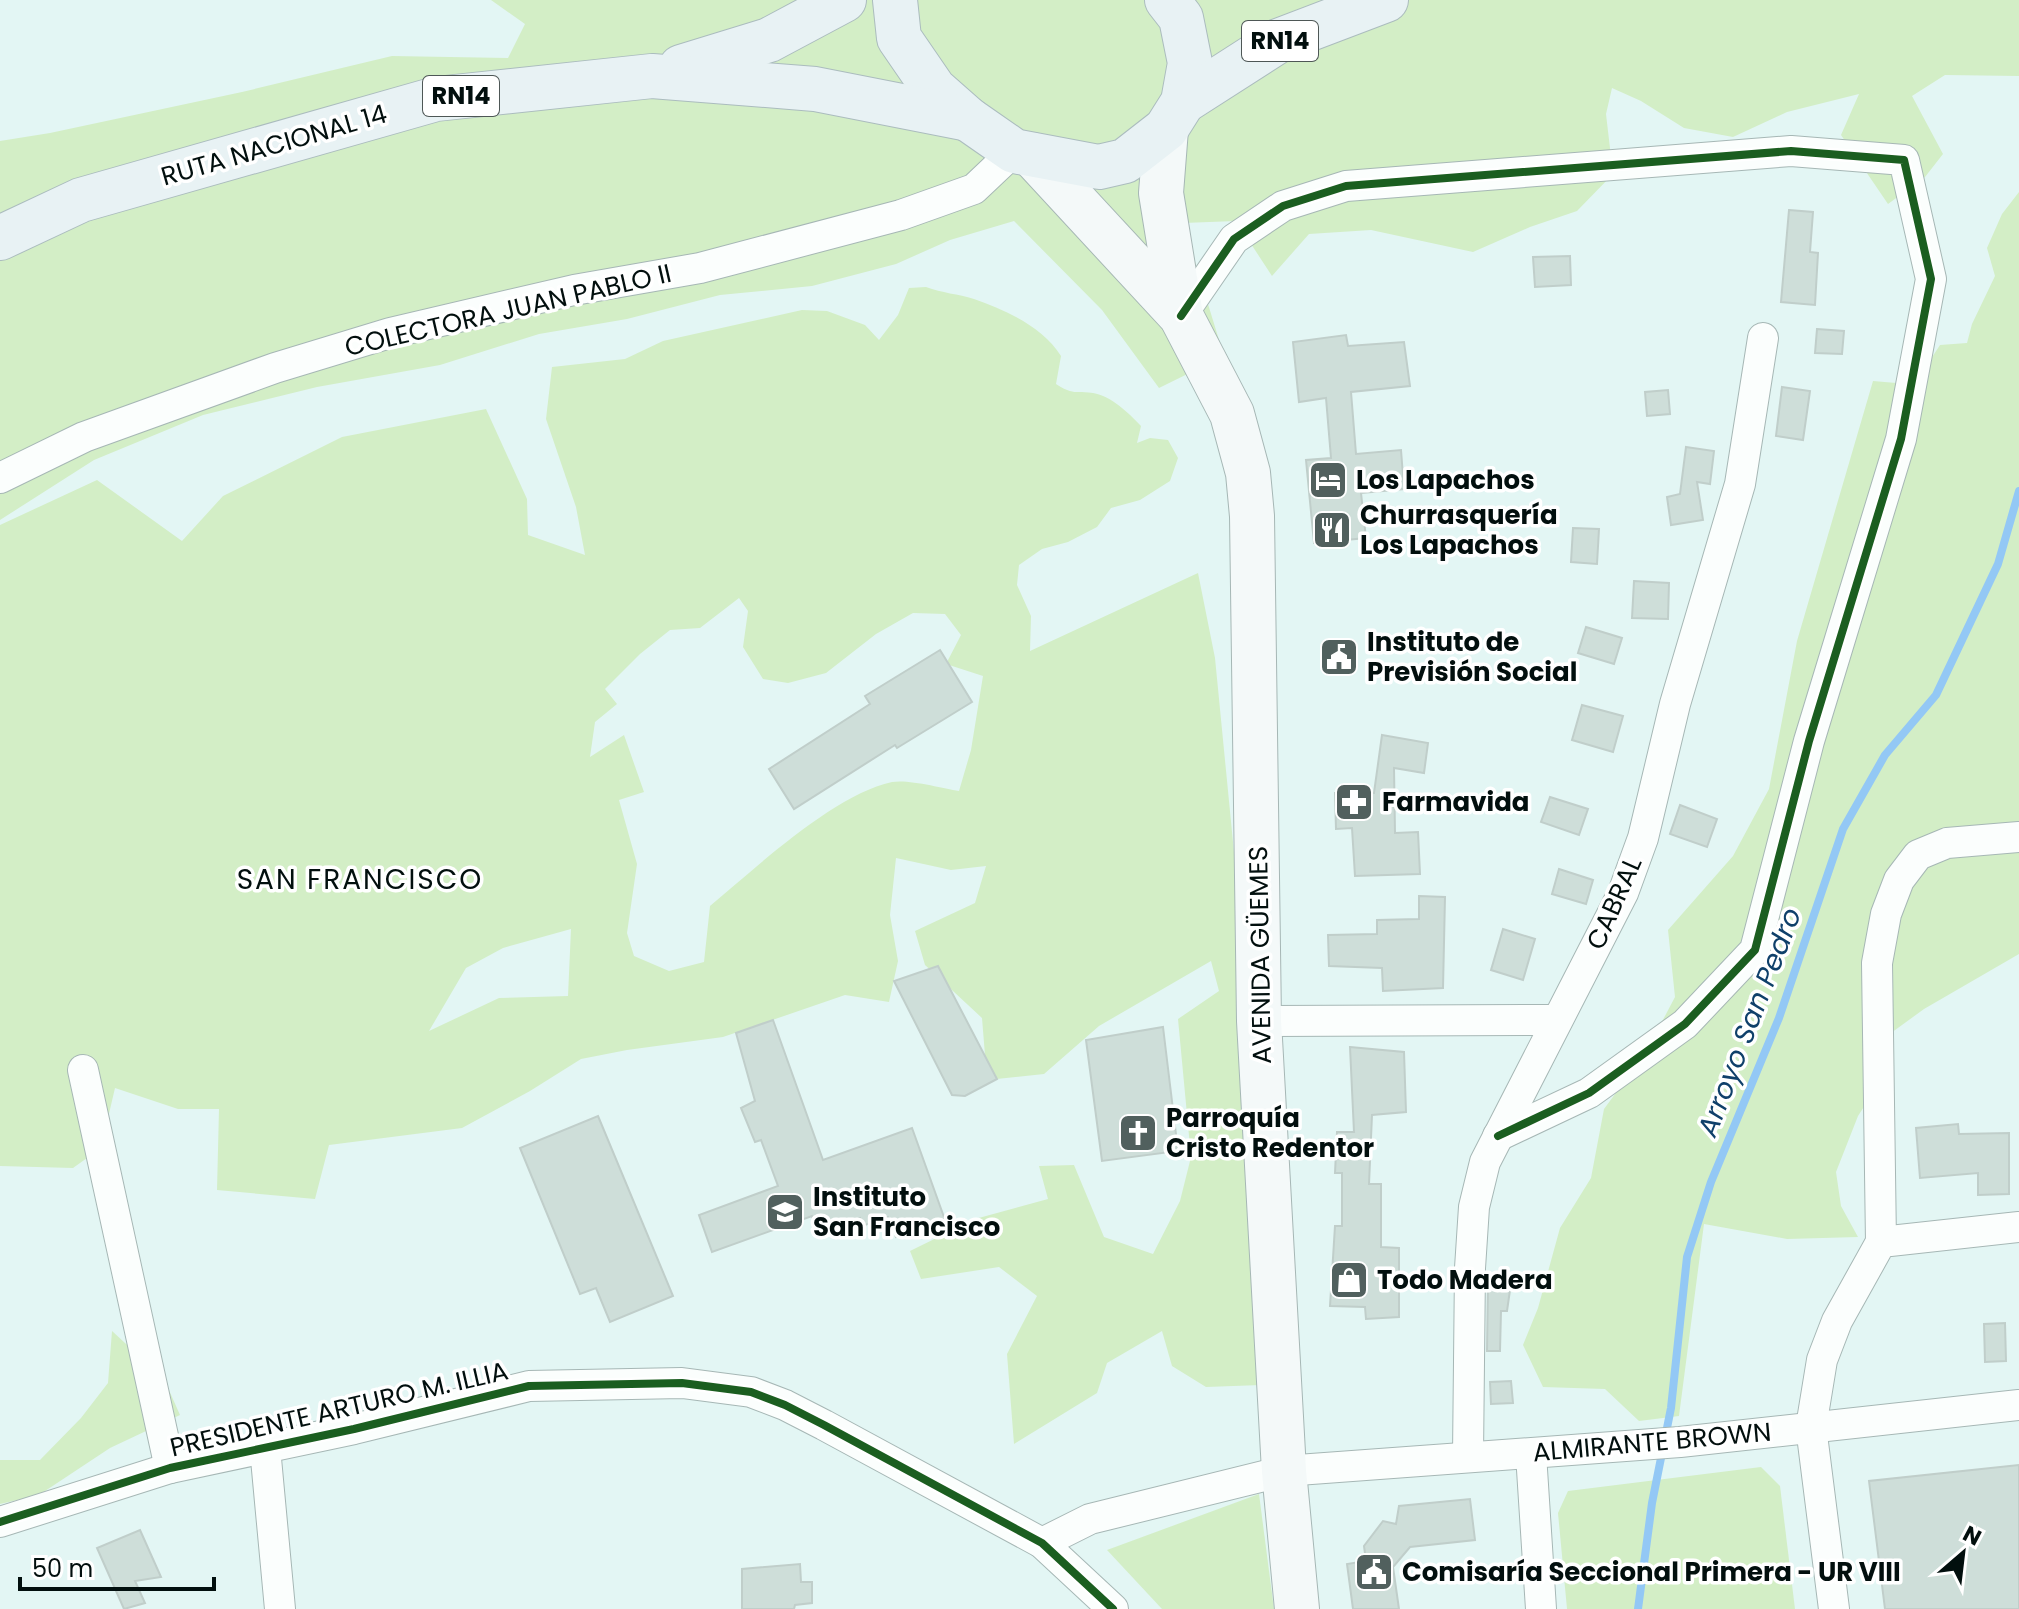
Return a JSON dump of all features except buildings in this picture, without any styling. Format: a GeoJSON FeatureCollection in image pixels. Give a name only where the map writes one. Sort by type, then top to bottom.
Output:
{"type":"FeatureCollection","features":[{"type":"Feature","properties":{"kind":"highway","name":"RUTA NACIONAL 14"},"geometry":{"type":"LineString","coordinates":[[652,76],[769,40],[844,0]]}},
{"type":"Feature","properties":{"kind":"highway","name":"RN14"},"geometry":{"type":"LineString","coordinates":[[895,0],[899,38],[934,89],[968,119],[1023,153],[1099,167],[1125,161],[1175,116],[1278,41],[1386,0]]}},
{"type":"Feature","properties":{"kind":"highway"},"geometry":{"type":"LineString","coordinates":[[1167,0],[1181,18],[1190,63],[1175,116]]}},
{"type":"Feature","properties":{"kind":"highway","name":"RUTA NACIONAL 14"},"geometry":{"type":"LineString","coordinates":[[0,238],[81,200],[436,99],[652,76],[815,89],[968,119]]}},
{"type":"Feature","properties":{"kind":"main road","name":"AVENIDA GÜEMES"},"geometry":{"type":"LineString","coordinates":[[1175,116],[1161,193],[1181,316]]}},
{"type":"Feature","properties":{"kind":"main road","name":"AVENIDA GÜEMES"},"geometry":{"type":"LineString","coordinates":[[1023,153],[1181,316],[1232,414],[1248,473],[1252,516],[1259,1021],[1284,1471],[1297,1609]]}},
{"type":"Feature","properties":{"kind":"street"},"geometry":{"type":"LineString","coordinates":[[1181,316],[1234,239],[1283,206],[1346,186],[1791,151],[1904,160],[1931,279],[1901,439],[1809,741],[1755,950],[1685,1024],[1589,1093],[1498,1136]]}},
{"type":"Feature","properties":{"kind":"street","name":"COLECTORA JUAN PABLO II"},"geometry":{"type":"LineString","coordinates":[[0,478],[84,437],[275,368],[390,333],[574,290],[700,268],[901,215],[974,189],[1023,153]]}},
{"type":"Feature","properties":{"kind":"street","name":"CABRAL"},"geometry":{"type":"LineString","coordinates":[[1468,1456],[1470,1268],[1474,1207],[1485,1162],[1623,893],[1643,838],[1675,704],[1740,484],[1763,338]]}},
{"type":"Feature","properties":{"kind":"street"},"geometry":{"type":"LineString","coordinates":[[1834,1609],[1811,1427],[1822,1360],[1837,1321],[1881,1242],[1877,963],[1886,914],[1899,880],[1918,855],[1947,843],[2019,837]]}},
{"type":"Feature","properties":{"kind":"street"},"geometry":{"type":"LineString","coordinates":[[1259,1021],[1557,1020]]}},
{"type":"Feature","properties":{"kind":"street"},"geometry":{"type":"LineString","coordinates":[[83,1070],[170,1468]]}},
{"type":"Feature","properties":{"kind":"street"},"geometry":{"type":"LineString","coordinates":[[1881,1242],[2019,1227]]}},
{"type":"Feature","properties":{"kind":"street","name":"PRESIDENTE ARTURO M. ILLIA"},"geometry":{"type":"LineString","coordinates":[[0,1522],[170,1468],[529,1386],[682,1383],[751,1392],[785,1405],[1042,1543],[1113,1609]]}},
{"type":"Feature","properties":{"kind":"street","name":"ALMIRANTE BROWN"},"geometry":{"type":"LineString","coordinates":[[1042,1543],[1090,1519],[1284,1471],[1680,1442],[2019,1405]]}},
{"type":"Feature","properties":{"kind":"street"},"geometry":{"type":"LineString","coordinates":[[265,1448],[280,1609]]}},
{"type":"Feature","properties":{"kind":"street"},"geometry":{"type":"LineString","coordinates":[[1531,1454],[1541,1609]]}},
{"type":"Feature","properties":{"kind":"green space"},"geometry":{"type":"Polygon","coordinates":[[[491,0],[2019,0],[2019,76],[1945,75],[1912,96],[1943,154],[1925,177],[1888,204],[1841,135],[1859,94],[1787,112],[1733,137],[1684,128],[1641,101],[1612,88],[1606,114],[1613,174],[1577,211],[1473,252],[1371,230],[1309,234],[1272,276],[1236,221],[1183,223],[1224,356],[1159,388],[1102,310],[1014,221],[950,240],[896,264],[812,286],[720,295],[627,319],[539,334],[440,365],[317,387],[203,415],[94,460],[0,520],[0,141],[242,92],[392,56],[508,58],[525,24],[491,0]]]}},
{"type":"Feature","properties":{"kind":"green space"},"geometry":{"type":"Polygon","coordinates":[[[2019,192],[2019,954],[1924,1009],[1891,1033],[1887,1071],[1858,1116],[1836,1172],[1841,1206],[1858,1237],[1787,1239],[1704,1224],[1679,1416],[1639,1421],[1605,1389],[1543,1387],[1523,1345],[1538,1308],[1560,1228],[1591,1178],[1604,1109],[1646,1052],[1675,997],[1668,930],[1733,856],[1769,789],[1797,641],[1873,381],[1908,384],[1925,368],[1940,345],[1967,343],[1972,324],[1995,276],[1987,248],[2002,214],[2019,192]]]}},
{"type":"Feature","properties":{"kind":"green space"},"geometry":{"type":"Polygon","coordinates":[[[926,287],[974,299],[1023,321],[1044,336],[1061,356],[1056,384],[1071,391],[1093,393],[1113,401],[1141,426],[1137,443],[1150,438],[1168,440],[1178,458],[1170,481],[1140,500],[1111,508],[1097,527],[1068,542],[1042,549],[1019,565],[1017,585],[1031,616],[1030,651],[1198,573],[1215,658],[1238,893],[1261,1385],[1206,1387],[1172,1366],[1162,1331],[1107,1363],[1097,1393],[1014,1444],[1007,1354],[1037,1296],[999,1267],[921,1279],[910,1251],[975,1219],[1048,1199],[1039,1166],[1074,1165],[1104,1237],[1153,1254],[1180,1201],[1191,1157],[1178,1019],[1219,991],[1211,961],[1099,1026],[1044,1074],[987,1080],[982,1018],[925,965],[915,931],[975,903],[986,866],[951,870],[896,858],[890,915],[898,961],[889,1002],[845,995],[723,1037],[581,1059],[462,1128],[329,1145],[315,1199],[217,1190],[219,1109],[178,1109],[115,1088],[101,1148],[73,1168],[0,1166],[0,525],[97,480],[182,541],[223,496],[342,437],[486,409],[527,499],[528,535],[585,555],[576,507],[546,419],[552,367],[625,359],[663,341],[802,310],[827,311],[865,325],[879,340],[898,315],[909,288],[926,287]],[[739,598],[700,628],[670,630],[640,654],[605,689],[617,704],[595,722],[590,757],[624,735],[644,792],[619,800],[637,864],[627,933],[634,956],[669,971],[704,962],[710,906],[796,834],[845,801],[892,782],[959,791],[971,750],[983,676],[946,664],[961,635],[945,614],[913,613],[876,634],[826,673],[788,683],[763,679],[743,647],[748,611],[739,598]],[[571,929],[503,948],[466,968],[429,1031],[499,998],[568,996],[571,929]]]}},
{"type":"Feature","properties":{"kind":"green space"},"geometry":{"type":"Polygon","coordinates":[[[112,1331],[164,1379],[180,1415],[110,1448],[39,1495],[0,1504],[0,1460],[40,1460],[81,1418],[108,1383],[112,1331]]]}},
{"type":"Feature","properties":{"kind":"green space"},"geometry":{"type":"Polygon","coordinates":[[[1761,1467],[1780,1486],[1795,1609],[1567,1609],[1558,1513],[1568,1491],[1761,1467]]]}},
{"type":"Feature","properties":{"kind":"green space"},"geometry":{"type":"Polygon","coordinates":[[[1259,1494],[1274,1609],[1162,1609],[1107,1550],[1259,1494]]]}},
{"type":"Feature","properties":{"kind":"waterway","name":"Arroyo San Pedro"},"geometry":{"type":"LineString","coordinates":[[1638,1609],[1652,1503],[1671,1408],[1687,1257],[1711,1182],[1779,1018],[1843,829],[1885,755],[1936,695],[1998,564],[2019,491]]}},
{"type":"Feature","properties":{"kind":"cycle path"},"geometry":{"type":"LineString","coordinates":[[1181,316],[1234,239],[1283,206],[1346,186],[1791,151],[1904,160],[1931,279],[1901,439],[1809,741],[1755,950],[1685,1024],[1589,1093],[1498,1136]]}},
{"type":"Feature","properties":{"kind":"cycle path"},"geometry":{"type":"LineString","coordinates":[[0,1522],[170,1468],[354,1429],[529,1386],[682,1383],[751,1392],[824,1425],[1042,1543],[1113,1609]]}},
{"type":"Feature","properties":{"kind":"place","name":"Los Lapachos"},"geometry":{"type":"Point","coordinates":[1328,480]}},
{"type":"Feature","properties":{"kind":"place","name":"Churrasquería Los Lapachos"},"geometry":{"type":"Point","coordinates":[1332,530]}},
{"type":"Feature","properties":{"kind":"place","name":"Instituto de Previsión Social"},"geometry":{"type":"Point","coordinates":[1339,657]}},
{"type":"Feature","properties":{"kind":"place","name":"Farmavida"},"geometry":{"type":"Point","coordinates":[1354,802]}},
{"type":"Feature","properties":{"kind":"place","name":"Parroquía Cristo Redentor"},"geometry":{"type":"Point","coordinates":[1138,1133]}},
{"type":"Feature","properties":{"kind":"place","name":"Instituto San Francisco"},"geometry":{"type":"Point","coordinates":[785,1212]}},
{"type":"Feature","properties":{"kind":"place","name":"Todo Madera"},"geometry":{"type":"Point","coordinates":[1349,1280]}},
{"type":"Feature","properties":{"kind":"place","name":"Comisaría Seccional Primera - UR VIII"},"geometry":{"type":"Point","coordinates":[1374,1572]}},
{"type":"Feature","properties":{"kind":"district","name":"SAN FRANCISCO"},"geometry":{"type":"Point","coordinates":[360,879]}}]}
